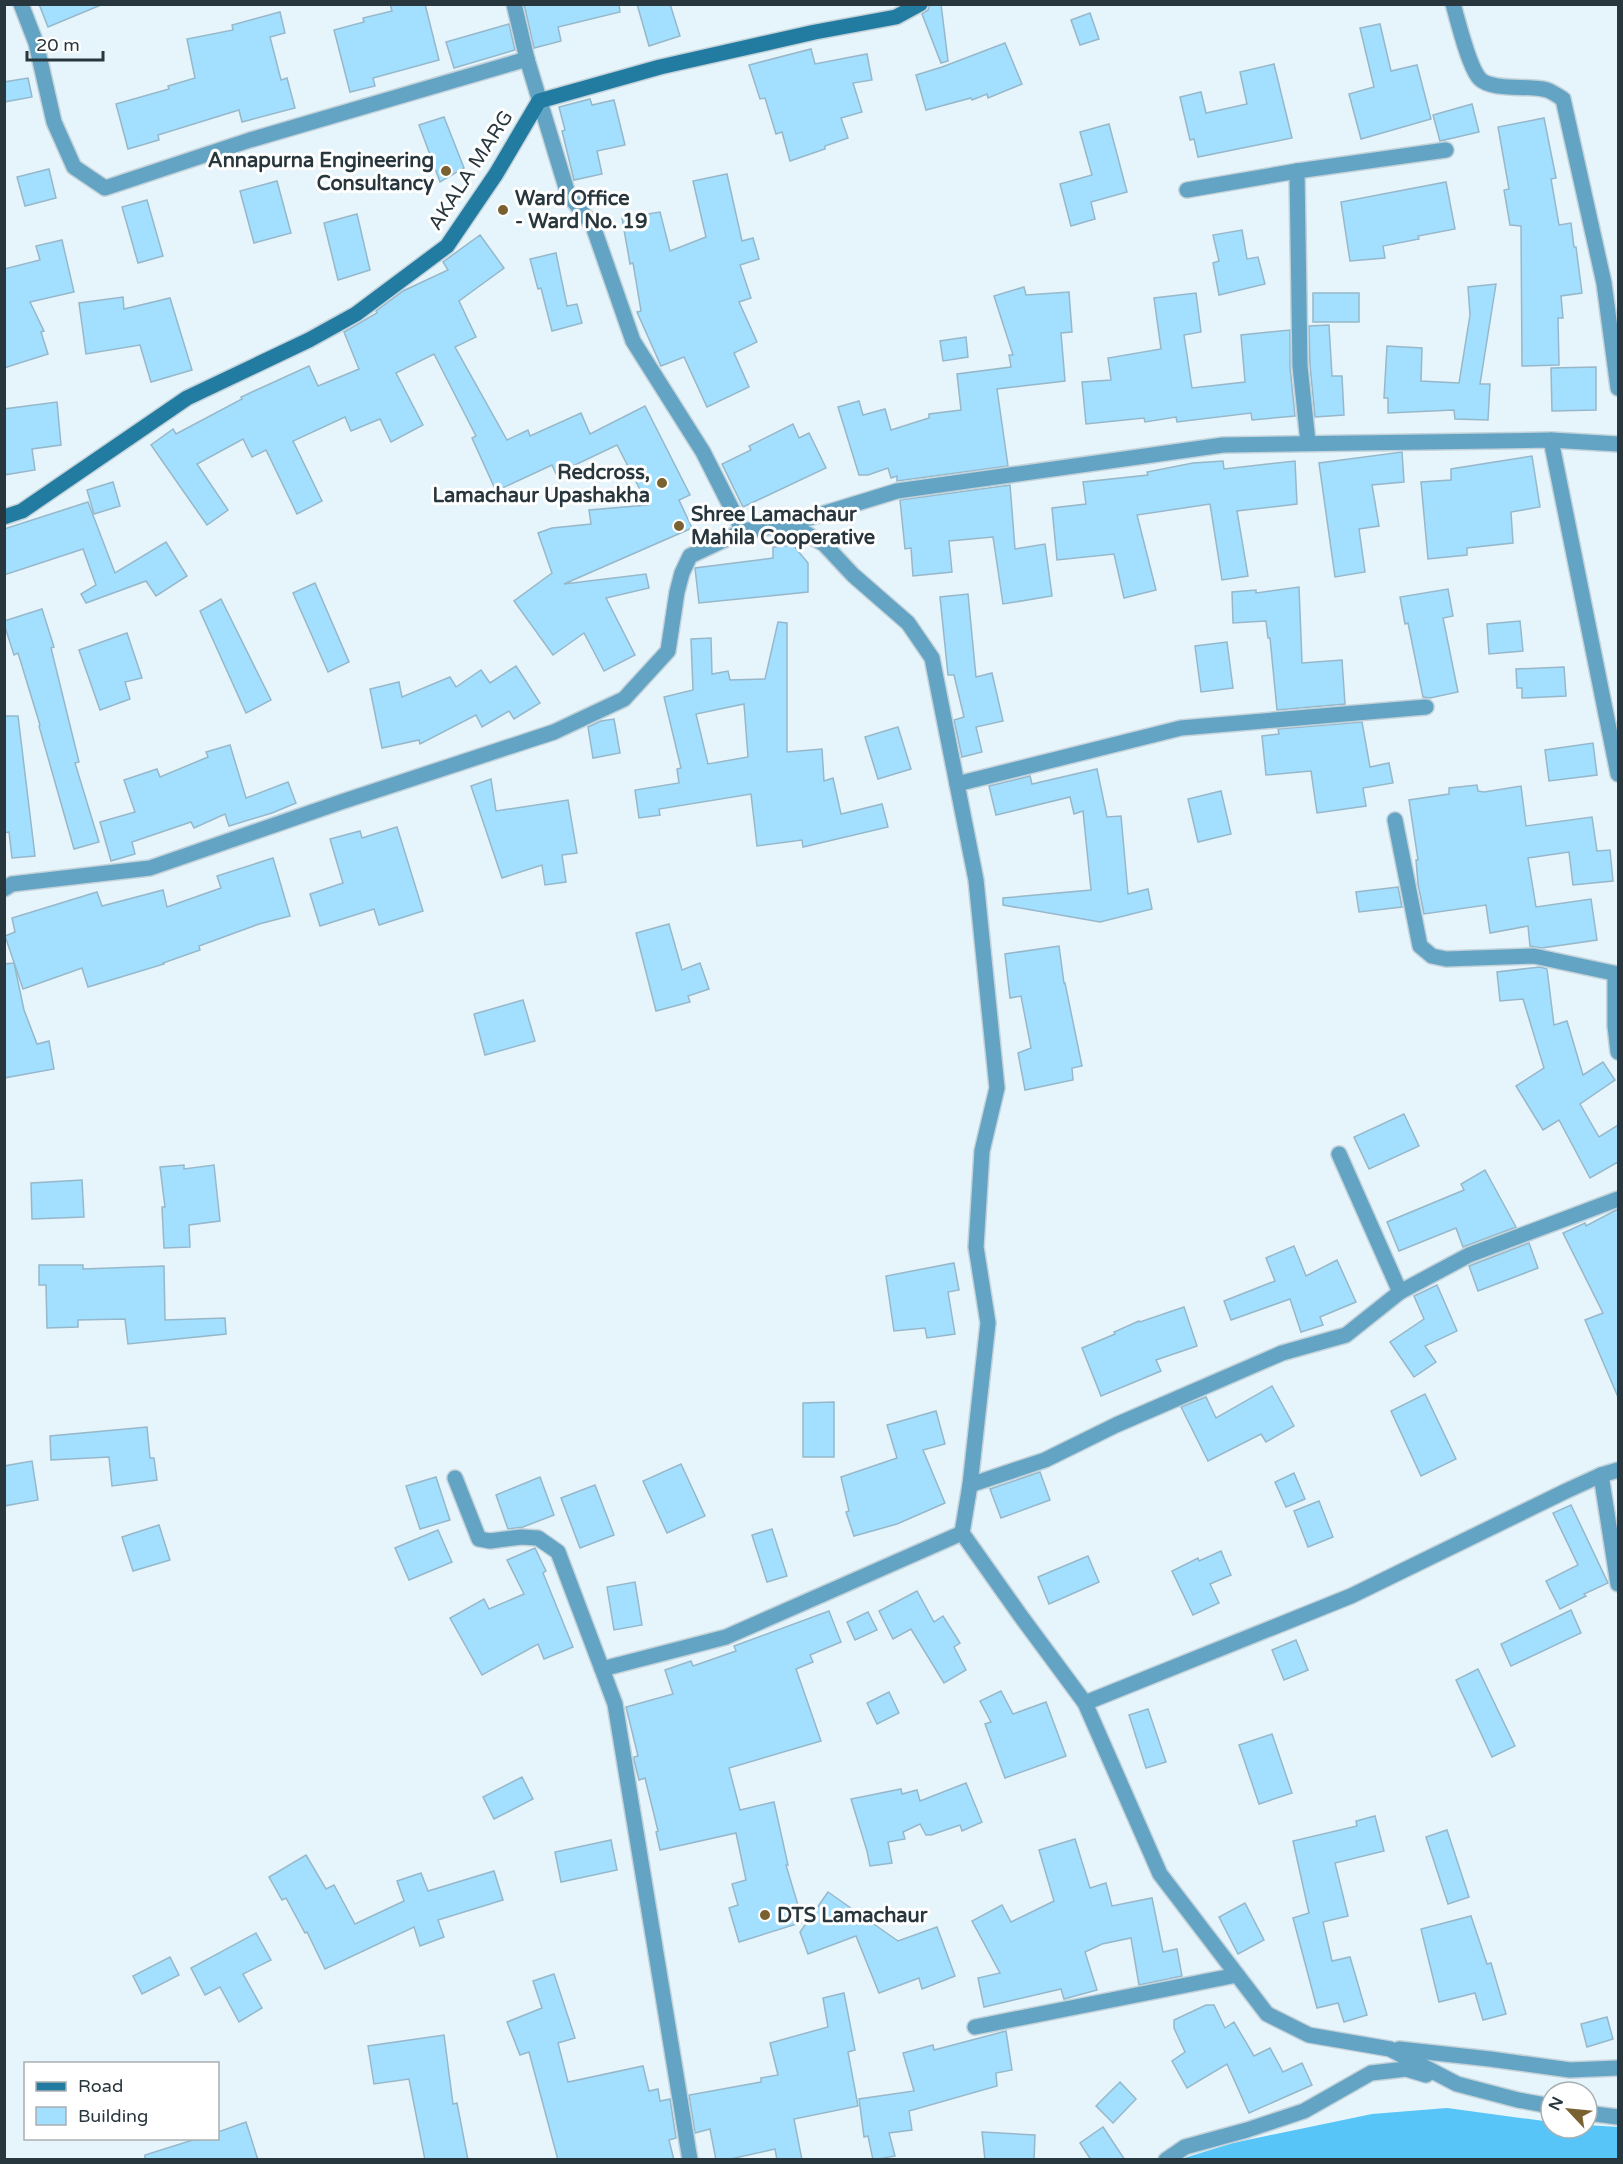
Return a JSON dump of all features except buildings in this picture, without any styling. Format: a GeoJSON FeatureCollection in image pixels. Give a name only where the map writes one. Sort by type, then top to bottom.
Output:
{"type":"FeatureCollection","features":[{"type":"Feature","properties":{"kind":"main road","name":"AKALA MARG"},"geometry":{"type":"LineString","coordinates":[[4,517],[22,511],[187,398],[309,340],[356,314],[447,246],[496,174],[539,101],[660,68],[814,32],[896,17],[920,4]]}},
{"type":"Feature","properties":{"kind":"street"},"geometry":{"type":"LineString","coordinates":[[21,4],[36,43],[54,122],[74,167],[105,188],[250,140],[526,59]]}},
{"type":"Feature","properties":{"kind":"street"},"geometry":{"type":"LineString","coordinates":[[514,4],[526,59],[568,194],[593,226],[633,341],[704,452],[743,531]]}},
{"type":"Feature","properties":{"kind":"street"},"geometry":{"type":"LineString","coordinates":[[1453,4],[1474,70],[1481,80],[1497,86],[1550,90],[1563,99],[1604,283],[1618,388]]}},
{"type":"Feature","properties":{"kind":"street"},"geometry":{"type":"LineString","coordinates":[[1187,190],[1297,171],[1446,150]]}},
{"type":"Feature","properties":{"kind":"street"},"geometry":{"type":"LineString","coordinates":[[1297,171],[1300,366],[1308,442]]}},
{"type":"Feature","properties":{"kind":"street"},"geometry":{"type":"LineString","coordinates":[[1551,440],[1618,774]]}},
{"type":"Feature","properties":{"kind":"street"},"geometry":{"type":"LineString","coordinates":[[4,889],[12,884],[150,868],[554,732],[624,699],[668,651],[677,592],[690,556],[743,531],[786,525],[897,491],[1223,445],[1308,442],[1618,441]]}},
{"type":"Feature","properties":{"kind":"street"},"geometry":{"type":"LineString","coordinates":[[786,525],[824,544],[854,575],[908,623],[932,658],[976,880],[997,1088],[982,1151],[976,1247],[988,1323],[970,1485],[962,1533],[1085,1703],[1160,1874],[1267,2014],[1310,2035],[1390,2049],[1570,2070],[1618,2068]]}},
{"type":"Feature","properties":{"kind":"street"},"geometry":{"type":"LineString","coordinates":[[957,784],[1181,728],[1426,707]]}},
{"type":"Feature","properties":{"kind":"street"},"geometry":{"type":"LineString","coordinates":[[1395,820],[1420,946],[1432,956],[1446,959],[1534,956],[1617,974],[1615,1026],[1618,1052]]}},
{"type":"Feature","properties":{"kind":"street"},"geometry":{"type":"LineString","coordinates":[[1339,1154],[1400,1292]]}},
{"type":"Feature","properties":{"kind":"street"},"geometry":{"type":"LineString","coordinates":[[970,1485],[1045,1460],[1116,1425],[1282,1353],[1346,1335],[1400,1292],[1469,1255],[1618,1199]]}},
{"type":"Feature","properties":{"kind":"street"},"geometry":{"type":"LineString","coordinates":[[1085,1703],[1351,1596],[1601,1475],[1618,1470]]}},
{"type":"Feature","properties":{"kind":"street"},"geometry":{"type":"LineString","coordinates":[[1601,1475],[1618,1584]]}},
{"type":"Feature","properties":{"kind":"street"},"geometry":{"type":"LineString","coordinates":[[455,1478],[479,1539],[490,1541],[521,1537],[538,1538],[558,1552],[615,1704],[690,2160]]}},
{"type":"Feature","properties":{"kind":"street"},"geometry":{"type":"LineString","coordinates":[[602,1669],[726,1637],[962,1533]]}},
{"type":"Feature","properties":{"kind":"street"},"geometry":{"type":"LineString","coordinates":[[975,2027],[1237,1975]]}},
{"type":"Feature","properties":{"kind":"street"},"geometry":{"type":"LineString","coordinates":[[1390,2049],[1457,2084]]}},
{"type":"Feature","properties":{"kind":"street"},"geometry":{"type":"LineString","coordinates":[[1166,2160],[1185,2147],[1304,2111],[1371,2073],[1406,2069],[1539,2104]]}},
{"type":"Feature","properties":{"kind":"street"},"geometry":{"type":"LineString","coordinates":[[1599,2115],[1618,2117]]}},
{"type":"Feature","properties":{"kind":"shaded area"},"geometry":{"type":"Polygon","coordinates":[[[1447,2108],[1539,2120],[1539,2140],[1599,2140],[1599,2126],[1618,2127],[1618,2159],[1181,2159],[1233,2143],[1372,2114],[1447,2108]]]}},
{"type":"Feature","properties":{"kind":"place","name":"Annapurna Engineering Consultancy"},"geometry":{"type":"Point","coordinates":[446,171]}},
{"type":"Feature","properties":{"kind":"place","name":"Ward Office - Ward No. 19"},"geometry":{"type":"Point","coordinates":[503,210]}},
{"type":"Feature","properties":{"kind":"place","name":"Redcross, Lamachaur Upashakha"},"geometry":{"type":"Point","coordinates":[662,483]}},
{"type":"Feature","properties":{"kind":"place","name":"Shree Lamachaur Mahila Cooperative"},"geometry":{"type":"Point","coordinates":[679,526]}},
{"type":"Feature","properties":{"kind":"place","name":"DTS Lamachaur"},"geometry":{"type":"Point","coordinates":[765,1915]}}]}
